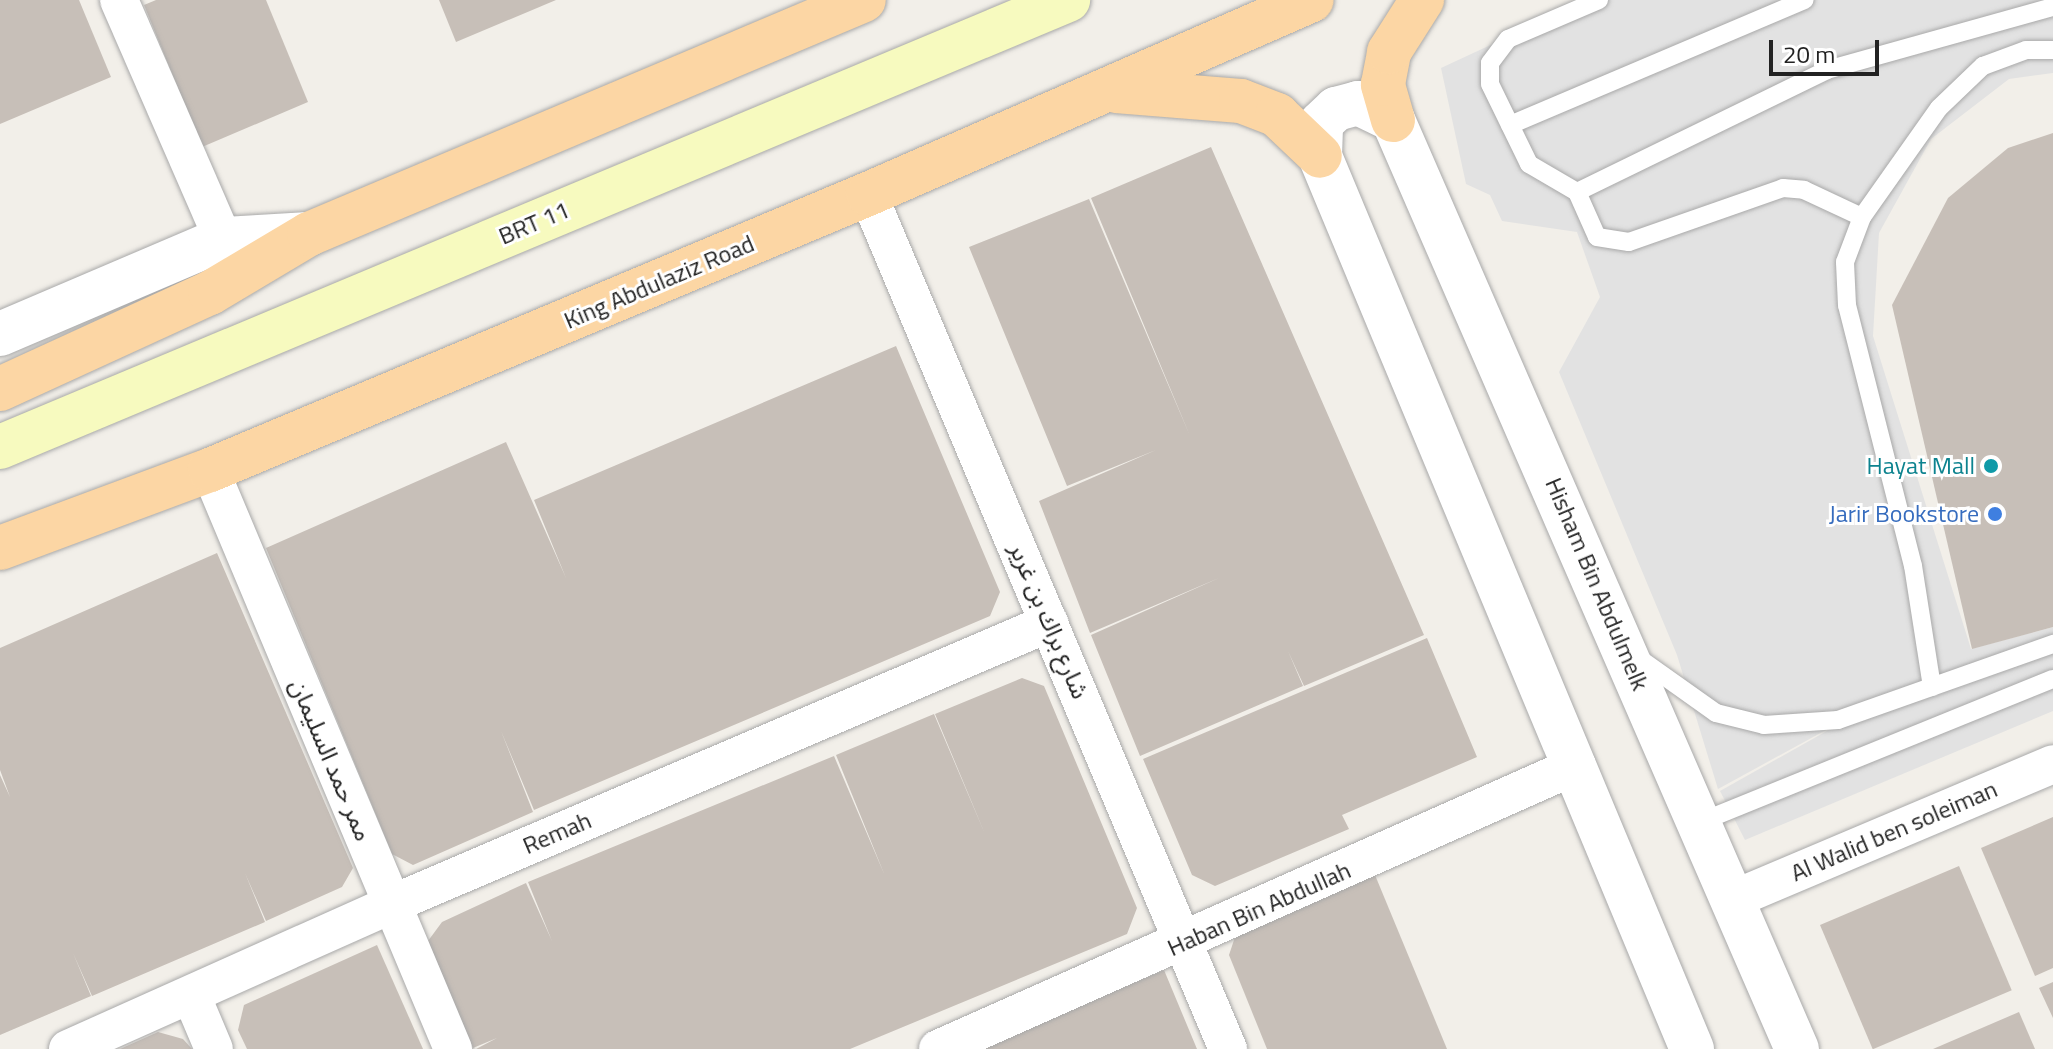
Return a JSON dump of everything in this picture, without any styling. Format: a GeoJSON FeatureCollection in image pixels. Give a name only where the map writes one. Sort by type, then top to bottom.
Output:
{"type":"FeatureCollection","features":[{"type":"Feature","properties":{"kind":"main road"},"geometry":{"type":"LineString","coordinates":[[0,389],[210,293],[309,234],[864,0]]}},
{"type":"Feature","properties":{"kind":"main road","name":"BRT 11"},"geometry":{"type":"LineString","coordinates":[[0,447],[1068,0]]}},
{"type":"Feature","properties":{"kind":"main road","name":"King Abdulaziz Road"},"geometry":{"type":"LineString","coordinates":[[0,548],[210,470],[868,194],[1311,0]]}},
{"type":"Feature","properties":{"kind":"main road"},"geometry":{"type":"LineString","coordinates":[[1393,120],[1383,84],[1389,52],[1422,0]]}},
{"type":"Feature","properties":{"kind":"main road"},"geometry":{"type":"LineString","coordinates":[[1106,91],[1241,101],[1277,115],[1320,156]]}},
{"type":"Feature","properties":{"kind":"street"},"geometry":{"type":"LineString","coordinates":[[119,0],[223,239]]}},
{"type":"Feature","properties":{"kind":"street"},"geometry":{"type":"LineString","coordinates":[[1393,120],[1358,103],[1336,109],[1321,123],[1320,156],[1577,765],[1692,1049]]}},
{"type":"Feature","properties":{"kind":"street","name":"Hisham Bin Abdulmelk"},"geometry":{"type":"LineString","coordinates":[[1393,120],[1625,646],[1797,1049]]}},
{"type":"Feature","properties":{"kind":"street","name":"شارع براك بن غرير"},"geometry":{"type":"LineString","coordinates":[[868,194],[1186,943],[1228,1049]]}},
{"type":"Feature","properties":{"kind":"street"},"geometry":{"type":"LineString","coordinates":[[0,334],[223,239],[309,234]]}},
{"type":"Feature","properties":{"kind":"street","name":"ممر حمد السليمان"},"geometry":{"type":"LineString","coordinates":[[210,470],[453,1049]]}},
{"type":"Feature","properties":{"kind":"street","name":"Remah"},"geometry":{"type":"LineString","coordinates":[[68,1049],[192,997],[392,904],[1049,623]]}},
{"type":"Feature","properties":{"kind":"street","name":"Al Walid ben soleiman"},"geometry":{"type":"LineString","coordinates":[[1734,899],[2053,764]]}},
{"type":"Feature","properties":{"kind":"street","name":"Haban Bin Abdullah"},"geometry":{"type":"LineString","coordinates":[[938,1049],[1186,943],[1577,765]]}},
{"type":"Feature","properties":{"kind":"street"},"geometry":{"type":"LineString","coordinates":[[192,997],[214,1049]]}},
{"type":"Feature","properties":{"kind":"lane"},"geometry":{"type":"LineString","coordinates":[[1599,0],[1508,39],[1496,49],[1490,84],[1529,164],[1577,192],[1597,237],[1611,243],[1629,242],[1783,188],[1804,190],[1862,217]]}},
{"type":"Feature","properties":{"kind":"lane"},"geometry":{"type":"LineString","coordinates":[[1510,125],[1805,0]]}},
{"type":"Feature","properties":{"kind":"lane"},"geometry":{"type":"LineString","coordinates":[[1577,192],[1827,70],[2053,7]]}},
{"type":"Feature","properties":{"kind":"lane"},"geometry":{"type":"LineString","coordinates":[[1932,687],[1913,566],[1847,305],[1845,262],[1862,217],[1939,108],[1983,66],[2026,50],[2053,50]]}},
{"type":"Feature","properties":{"kind":"lane"},"geometry":{"type":"LineString","coordinates":[[1625,646],[1716,713],[1764,725],[1838,720],[2053,644]]}},
{"type":"Feature","properties":{"kind":"lane"},"geometry":{"type":"LineString","coordinates":[[1698,823],[2053,679]]}},
{"type":"Feature","properties":{"kind":"shaded area"},"geometry":{"type":"Polygon","coordinates":[[[1587,0],[2053,0],[2053,73],[2009,79],[1931,139],[1879,233],[1873,336],[1971,649],[2053,627],[2053,711],[1745,840],[1720,791],[1912,683],[1718,789],[1677,655],[1559,372],[1600,297],[1577,232],[1502,221],[1490,195],[1466,184],[1441,68],[1587,0]]]}},
{"type":"Feature","properties":{"kind":"building"},"geometry":{"type":"Polygon","coordinates":[[[0,0],[79,0],[111,77],[0,124],[0,0]]]}},
{"type":"Feature","properties":{"kind":"building"},"geometry":{"type":"Polygon","coordinates":[[[156,0],[266,0],[308,102],[202,147],[144,5],[156,0]]]}},
{"type":"Feature","properties":{"kind":"building"},"geometry":{"type":"Polygon","coordinates":[[[439,0],[556,0],[456,42],[439,0]]]}},
{"type":"Feature","properties":{"kind":"building","name":"Hayat Mall"},"geometry":{"type":"Polygon","coordinates":[[[2053,133],[2053,627],[1972,649],[1892,305],[1948,198],[2008,148],[2053,133]]]}},
{"type":"Feature","properties":{"kind":"building"},"geometry":{"type":"Polygon","coordinates":[[[1211,147],[1424,635],[1304,686],[1288,651],[1303,686],[1140,756],[1091,635],[1219,578],[1090,633],[1039,501],[1156,450],[1067,486],[969,247],[1089,199],[1190,436],[1091,198],[1211,147]]]}},
{"type":"Feature","properties":{"kind":"building"},"geometry":{"type":"Polygon","coordinates":[[[896,346],[1000,592],[990,616],[534,810],[501,731],[533,812],[413,865],[392,854],[266,548],[506,442],[566,578],[534,500],[896,346]]]}},
{"type":"Feature","properties":{"kind":"building"},"geometry":{"type":"Polygon","coordinates":[[[217,553],[353,868],[342,887],[266,921],[245,873],[265,922],[92,996],[73,953],[91,996],[0,1035],[0,775],[10,797],[0,770],[0,648],[217,553]]]}},
{"type":"Feature","properties":{"kind":"building"},"geometry":{"type":"Polygon","coordinates":[[[1427,638],[1477,757],[1342,815],[1349,829],[1215,886],[1192,875],[1143,759],[1427,638]]]}},
{"type":"Feature","properties":{"kind":"building"},"geometry":{"type":"Polygon","coordinates":[[[1022,678],[1044,686],[1137,908],[1127,934],[850,1049],[476,1049],[497,1038],[473,1048],[428,941],[442,922],[526,883],[552,941],[528,882],[834,756],[885,876],[836,755],[934,714],[985,834],[935,714],[1022,678]]]}},
{"type":"Feature","properties":{"kind":"building"},"geometry":{"type":"Polygon","coordinates":[[[2053,817],[2053,968],[2035,976],[1981,848],[2053,817]]]}},
{"type":"Feature","properties":{"kind":"building"},"geometry":{"type":"Polygon","coordinates":[[[1959,866],[2012,990],[1873,1049],[1820,925],[1959,866]]]}},
{"type":"Feature","properties":{"kind":"building"},"geometry":{"type":"Polygon","coordinates":[[[1375,875],[1447,1049],[1267,1049],[1229,955],[1236,934],[1375,875]]]}},
{"type":"Feature","properties":{"kind":"building"},"geometry":{"type":"Polygon","coordinates":[[[377,945],[423,1049],[247,1049],[238,1030],[244,1005],[377,945]]]}},
{"type":"Feature","properties":{"kind":"building"},"geometry":{"type":"Polygon","coordinates":[[[1164,970],[1197,1049],[976,1049],[1053,1017],[1164,970]]]}},
{"type":"Feature","properties":{"kind":"building"},"geometry":{"type":"Polygon","coordinates":[[[2053,982],[2053,1018],[2039,988],[2053,982]]]}},
{"type":"Feature","properties":{"kind":"building"},"geometry":{"type":"Polygon","coordinates":[[[2019,1012],[2035,1049],[1933,1049],[2019,1012]]]}},
{"type":"Feature","properties":{"kind":"building"},"geometry":{"type":"Polygon","coordinates":[[[158,1032],[183,1039],[192,1049],[120,1049],[158,1032]]]}},
{"type":"Feature","properties":{"kind":"place","name":"Hayat Mall"},"geometry":{"type":"Point","coordinates":[1991,466]}},
{"type":"Feature","properties":{"kind":"place","name":"Jarir Bookstore"},"geometry":{"type":"Point","coordinates":[1995,514]}}]}
